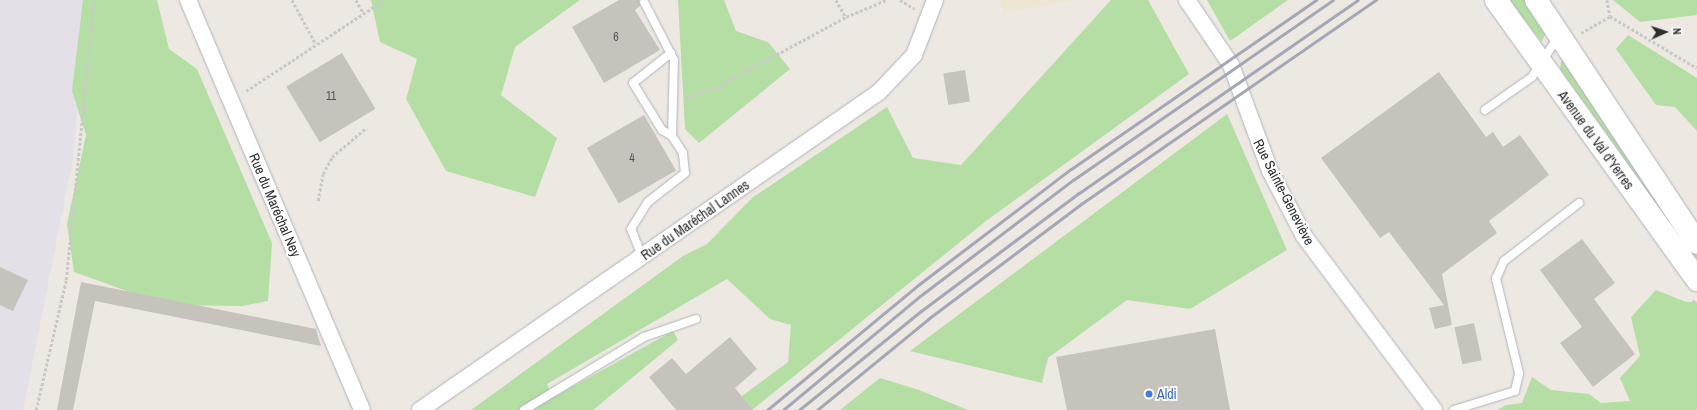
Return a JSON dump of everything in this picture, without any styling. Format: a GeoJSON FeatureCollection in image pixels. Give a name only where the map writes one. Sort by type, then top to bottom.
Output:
{"type":"FeatureCollection","features":[{"type":"Feature","properties":{"kind":"main road","name":"Avenue du Val d'Yerres"},"geometry":{"type":"LineString","coordinates":[[1496,0],[1697,280]]}},
{"type":"Feature","properties":{"kind":"main road","name":"Avenue du Val d'Yerres"},"geometry":{"type":"LineString","coordinates":[[1536,0],[1568,35],[1697,243]]}},
{"type":"Feature","properties":{"kind":"street","name":"Rue du Maréchal Ney"},"geometry":{"type":"LineString","coordinates":[[188,0],[362,410]]}},
{"type":"Feature","properties":{"kind":"street","name":"Rue du Maréchal Lannes"},"geometry":{"type":"LineString","coordinates":[[420,410],[879,92],[914,54],[935,0]]}},
{"type":"Feature","properties":{"kind":"street","name":"Rue Sainte-Geneviève"},"geometry":{"type":"LineString","coordinates":[[1187,0],[1231,65],[1270,171],[1304,236],[1434,410]]}},
{"type":"Feature","properties":{"kind":"lane"},"geometry":{"type":"LineString","coordinates":[[644,2],[674,60],[672,136]]}},
{"type":"Feature","properties":{"kind":"lane"},"geometry":{"type":"LineString","coordinates":[[1485,110],[1532,77],[1568,35]]}},
{"type":"Feature","properties":{"kind":"lane"},"geometry":{"type":"LineString","coordinates":[[642,256],[631,228],[648,202],[685,173],[683,153],[672,136],[662,130],[633,83],[671,53]]}},
{"type":"Feature","properties":{"kind":"lane"},"geometry":{"type":"LineString","coordinates":[[1454,410],[1515,391],[1519,373],[1496,279],[1504,261],[1579,203]]}},
{"type":"Feature","properties":{"kind":"lane"},"geometry":{"type":"LineString","coordinates":[[524,410],[644,337],[696,319]]}},
{"type":"Feature","properties":{"kind":"path"},"geometry":{"type":"LineString","coordinates":[[36,410],[66,280],[94,0]]}},
{"type":"Feature","properties":{"kind":"path"},"geometry":{"type":"LineString","coordinates":[[292,0],[316,44]]}},
{"type":"Feature","properties":{"kind":"path"},"geometry":{"type":"LineString","coordinates":[[356,0],[363,12]]}},
{"type":"Feature","properties":{"kind":"path"},"geometry":{"type":"LineString","coordinates":[[231,101],[363,12],[384,0]]}},
{"type":"Feature","properties":{"kind":"path"},"geometry":{"type":"LineString","coordinates":[[836,0],[846,17]]}},
{"type":"Feature","properties":{"kind":"path"},"geometry":{"type":"LineString","coordinates":[[673,102],[715,88],[846,17],[886,0]]}},
{"type":"Feature","properties":{"kind":"path"},"geometry":{"type":"LineString","coordinates":[[1608,0],[1610,16]]}},
{"type":"Feature","properties":{"kind":"path"},"geometry":{"type":"LineString","coordinates":[[1568,35],[1610,16]]}},
{"type":"Feature","properties":{"kind":"path"},"geometry":{"type":"LineString","coordinates":[[1610,16],[1696,68]]}},
{"type":"Feature","properties":{"kind":"path"},"geometry":{"type":"LineString","coordinates":[[318,201],[323,174],[332,157],[366,128]]}},
{"type":"Feature","properties":{"kind":"shaded area"},"geometry":{"type":"Polygon","coordinates":[[[0,0],[89,0],[72,164],[23,410],[0,410],[0,0]]]}},
{"type":"Feature","properties":{"kind":"shaded area"},"geometry":{"type":"Polygon","coordinates":[[[1000,0],[1075,0],[1003,13],[1000,0]]]}},
{"type":"Feature","properties":{"kind":"green space"},"geometry":{"type":"Polygon","coordinates":[[[83,0],[157,0],[169,49],[197,69],[272,243],[268,301],[242,306],[166,305],[74,272],[67,224],[86,135],[72,91],[83,0]]]}},
{"type":"Feature","properties":{"kind":"green space"},"geometry":{"type":"Polygon","coordinates":[[[371,0],[580,0],[515,47],[501,95],[557,138],[535,197],[446,171],[406,99],[417,59],[380,42],[371,0]]]}},
{"type":"Feature","properties":{"kind":"green space"},"geometry":{"type":"Polygon","coordinates":[[[678,0],[724,0],[736,31],[768,42],[790,69],[699,143],[685,129],[678,0]]]}},
{"type":"Feature","properties":{"kind":"green space"},"geometry":{"type":"Polygon","coordinates":[[[1111,0],[1148,0],[1189,74],[986,221],[752,410],[723,410],[788,362],[791,325],[770,319],[727,279],[547,384],[552,398],[673,331],[678,340],[593,410],[471,410],[683,256],[707,244],[752,198],[887,107],[913,158],[961,165],[1111,0]]]}},
{"type":"Feature","properties":{"kind":"green space"},"geometry":{"type":"Polygon","coordinates":[[[1207,0],[1288,0],[1230,41],[1207,0]]]}},
{"type":"Feature","properties":{"kind":"green space"},"geometry":{"type":"Polygon","coordinates":[[[1508,0],[1525,0],[1546,31],[1542,42],[1508,0]]]}},
{"type":"Feature","properties":{"kind":"green space"},"geometry":{"type":"Polygon","coordinates":[[[1613,0],[1697,0],[1697,15],[1640,22],[1613,0]]]}},
{"type":"Feature","properties":{"kind":"green space"},"geometry":{"type":"Polygon","coordinates":[[[1628,35],[1697,78],[1697,131],[1675,107],[1656,105],[1616,49],[1628,35]]]}},
{"type":"Feature","properties":{"kind":"green space"},"geometry":{"type":"Polygon","coordinates":[[[1562,56],[1697,253],[1697,259],[1560,69],[1562,56]]]}},
{"type":"Feature","properties":{"kind":"green space"},"geometry":{"type":"Polygon","coordinates":[[[1227,114],[1287,250],[1190,309],[1127,300],[1048,358],[1042,383],[910,351],[1227,114]]]}},
{"type":"Feature","properties":{"kind":"green space"},"geometry":{"type":"Polygon","coordinates":[[[1656,290],[1686,302],[1697,302],[1697,410],[1497,410],[1506,405],[1522,403],[1532,377],[1551,390],[1589,394],[1601,403],[1630,401],[1620,378],[1640,356],[1631,317],[1656,290]]]}},
{"type":"Feature","properties":{"kind":"green space"},"geometry":{"type":"Polygon","coordinates":[[[880,378],[919,390],[968,410],[840,410],[880,378]]]}},
{"type":"Feature","properties":{"kind":"building"},"geometry":{"type":"Polygon","coordinates":[[[619,0],[639,0],[640,6],[635,10],[660,50],[604,83],[572,27],[619,0]]]}},
{"type":"Feature","properties":{"kind":"building"},"geometry":{"type":"Polygon","coordinates":[[[342,53],[375,109],[320,142],[286,86],[342,53]]]}},
{"type":"Feature","properties":{"kind":"building"},"geometry":{"type":"Polygon","coordinates":[[[965,70],[970,102],[948,105],[943,73],[965,70]]]}},
{"type":"Feature","properties":{"kind":"building"},"geometry":{"type":"Polygon","coordinates":[[[1439,72],[1486,137],[1493,132],[1503,147],[1520,135],[1549,175],[1489,221],[1497,233],[1442,274],[1452,325],[1435,329],[1429,308],[1444,305],[1389,232],[1380,238],[1321,158],[1439,72]]]}},
{"type":"Feature","properties":{"kind":"building"},"geometry":{"type":"Polygon","coordinates":[[[644,115],[676,170],[619,203],[587,148],[644,115]]]}},
{"type":"Feature","properties":{"kind":"building"},"geometry":{"type":"Polygon","coordinates":[[[1582,239],[1615,283],[1594,299],[1635,354],[1593,387],[1560,343],[1582,327],[1540,270],[1582,239]]]}},
{"type":"Feature","properties":{"kind":"building"},"geometry":{"type":"Polygon","coordinates":[[[0,267],[28,280],[13,311],[0,305],[0,267]]]}},
{"type":"Feature","properties":{"kind":"building"},"geometry":{"type":"Polygon","coordinates":[[[81,282],[316,329],[321,346],[95,301],[73,410],[57,410],[81,282]]]}},
{"type":"Feature","properties":{"kind":"building"},"geometry":{"type":"Polygon","coordinates":[[[1474,323],[1482,360],[1462,364],[1454,327],[1474,323]]]}},
{"type":"Feature","properties":{"kind":"building"},"geometry":{"type":"Polygon","coordinates":[[[1215,329],[1230,410],[1067,410],[1056,357],[1215,329]]]}},
{"type":"Feature","properties":{"kind":"building"},"geometry":{"type":"Polygon","coordinates":[[[730,337],[757,369],[735,388],[753,410],[676,410],[649,377],[672,358],[686,374],[730,337]]]}},
{"type":"Feature","properties":{"kind":"railway"},"geometry":{"type":"LineString","coordinates":[[767,410],[918,285],[1071,169],[1316,0]]}},
{"type":"Feature","properties":{"kind":"railway"},"geometry":{"type":"LineString","coordinates":[[783,410],[920,296],[1073,180],[1333,0]]}},
{"type":"Feature","properties":{"kind":"railway"},"geometry":{"type":"LineString","coordinates":[[799,410],[921,311],[1079,193],[1358,0]]}},
{"type":"Feature","properties":{"kind":"railway"},"geometry":{"type":"LineString","coordinates":[[817,410],[928,319],[1081,204],[1376,0]]}},
{"type":"Feature","properties":{"kind":"place","name":"Aldi"},"geometry":{"type":"Point","coordinates":[1149,394]}}]}
